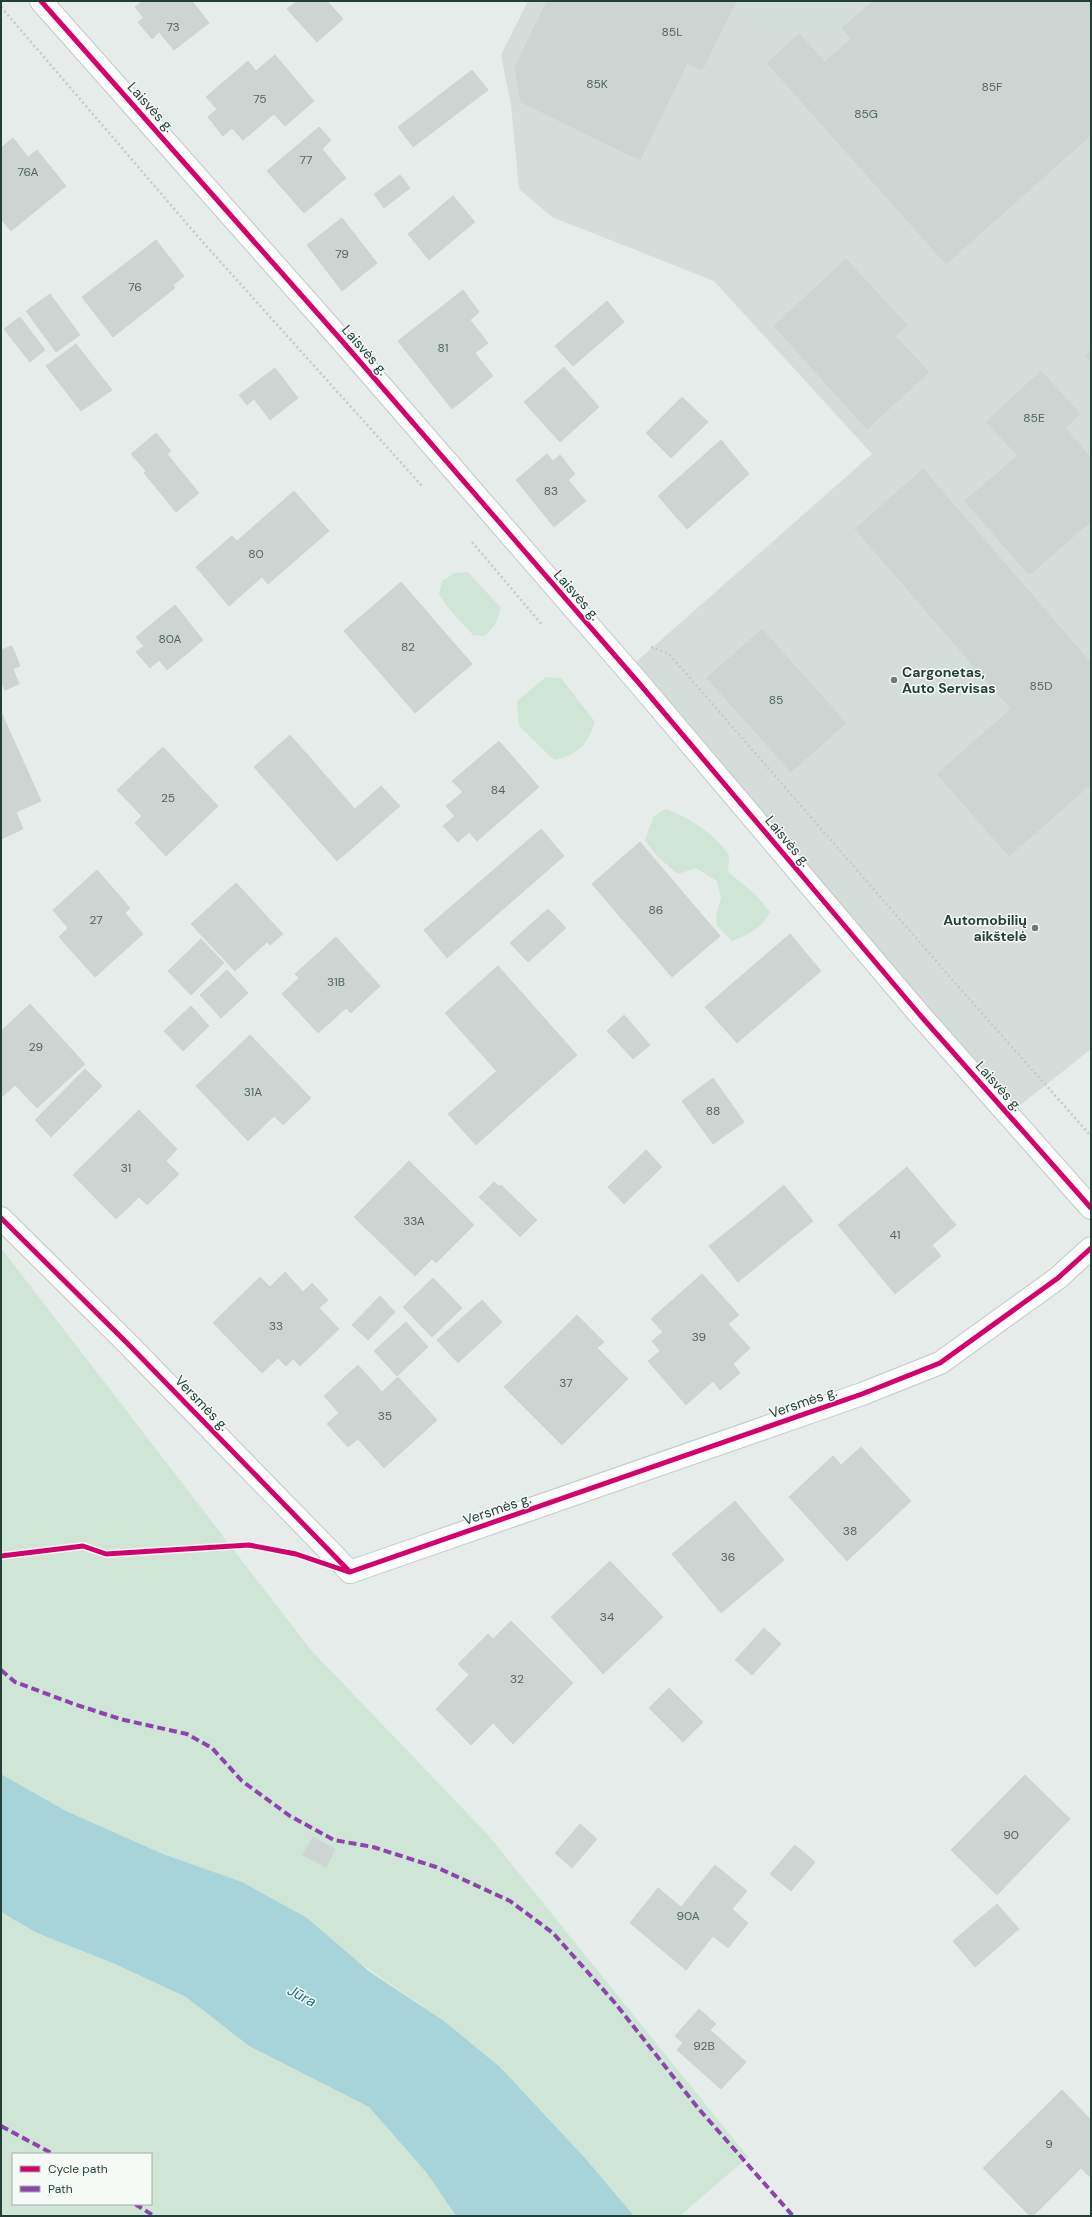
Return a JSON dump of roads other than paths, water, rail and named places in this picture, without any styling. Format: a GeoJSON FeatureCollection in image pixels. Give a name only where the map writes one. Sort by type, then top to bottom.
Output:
{"type":"FeatureCollection","features":[{"type":"Feature","properties":{"kind":"street","name":"Laisvės g."},"geometry":{"type":"LineString","coordinates":[[41,1],[342,341],[638,682],[920,1015],[1091,1208]]}},
{"type":"Feature","properties":{"kind":"street","name":"Versmės g."},"geometry":{"type":"LineString","coordinates":[[1,1218],[128,1344],[350,1572],[862,1394],[940,1363],[1058,1278],[1091,1248]]}},
{"type":"Feature","properties":{"kind":"water","name":"Jūra"},"geometry":{"type":"Polygon","coordinates":[[[1,1774],[66,1811],[163,1854],[242,1882],[307,1918],[370,1972],[444,2021],[500,2067],[585,2158],[634,2216],[456,2216],[426,2172],[369,2107],[249,2046],[186,1997],[115,1964],[37,1933],[1,1912],[1,1774]]]}},
{"type":"Feature","properties":{"kind":"place","name":"Cargonetas, Auto Servisas"},"geometry":{"type":"Point","coordinates":[894,680]}},
{"type":"Feature","properties":{"kind":"place","name":"Automobilių aikštelė"},"geometry":{"type":"Point","coordinates":[1035,928]}}]}
